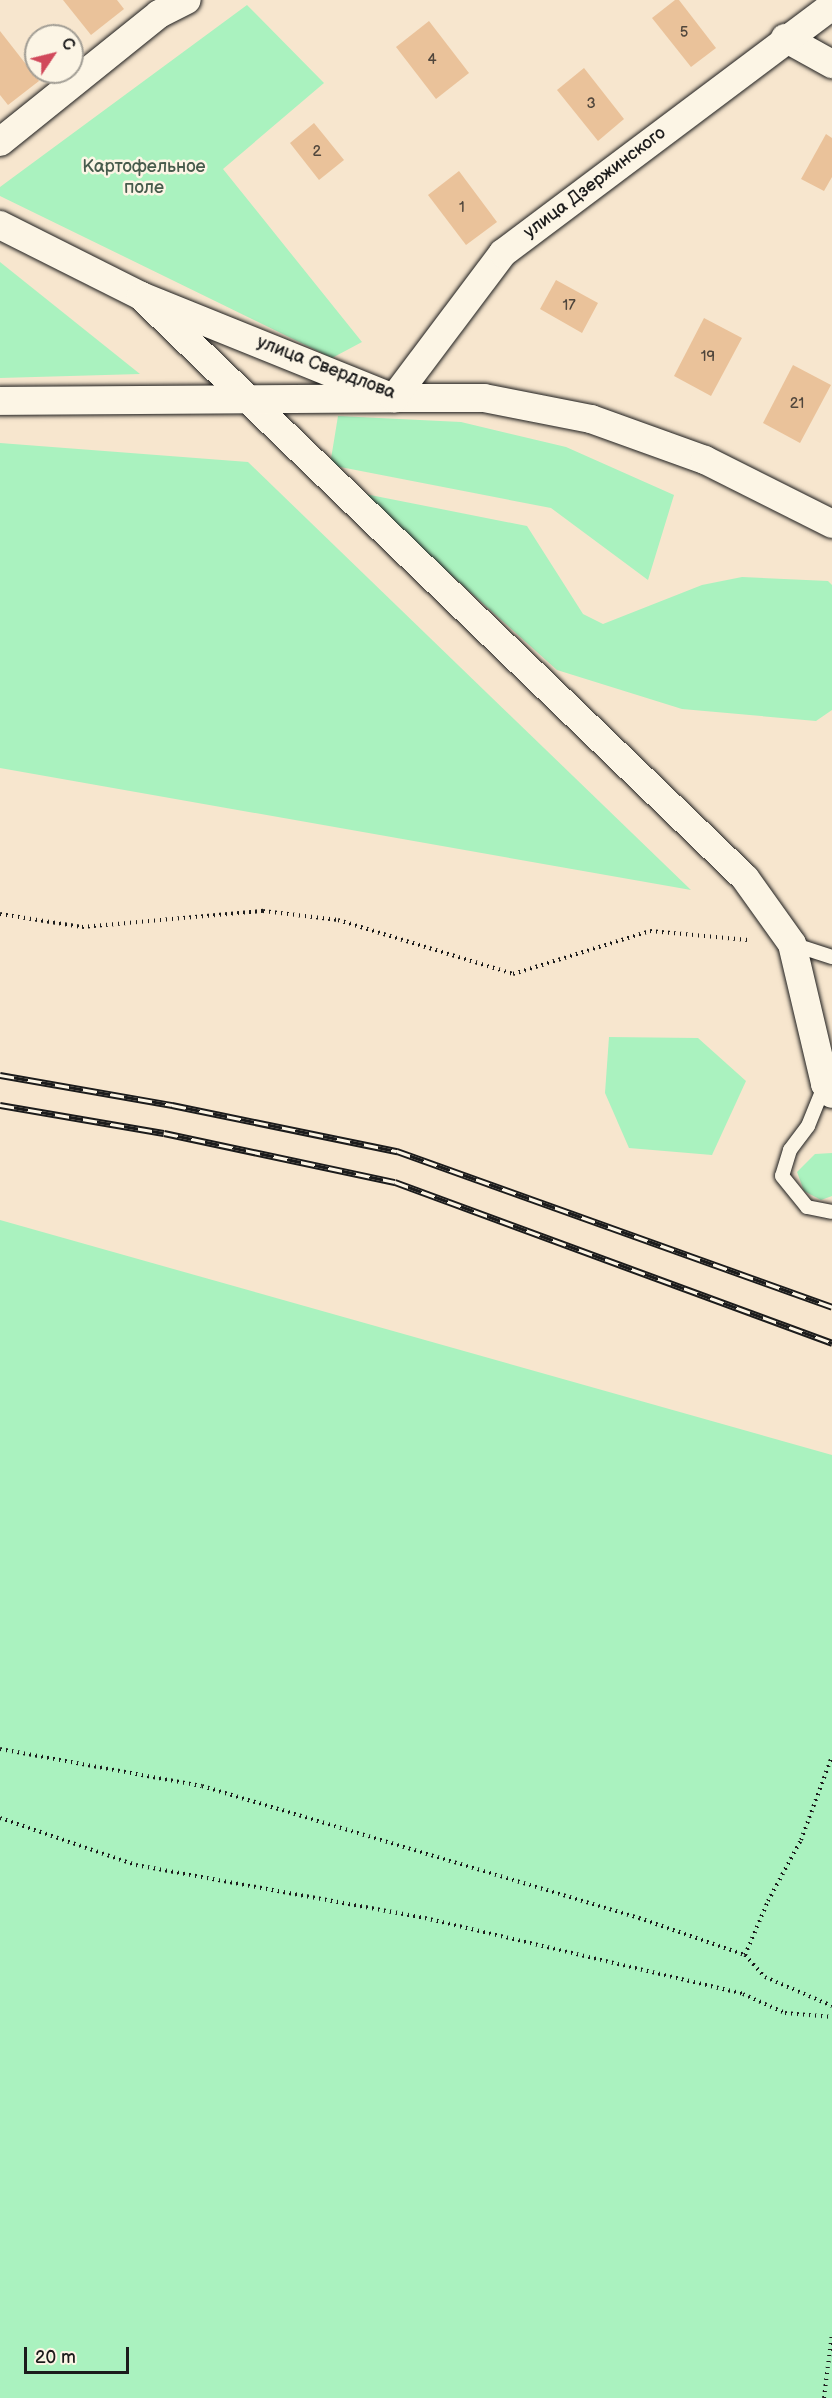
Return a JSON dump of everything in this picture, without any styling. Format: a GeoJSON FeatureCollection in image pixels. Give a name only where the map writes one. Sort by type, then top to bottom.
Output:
{"type":"FeatureCollection","features":[{"type":"Feature","properties":{"kind":"street"},"geometry":{"type":"LineString","coordinates":[[0,141],[159,14],[187,0]]}},
{"type":"Feature","properties":{"kind":"street","name":"улица Дзержинского"},"geometry":{"type":"LineString","coordinates":[[394,398],[503,253],[785,38],[832,6]]}},
{"type":"Feature","properties":{"kind":"street"},"geometry":{"type":"LineString","coordinates":[[785,38],[832,64]]}},
{"type":"Feature","properties":{"kind":"street","name":"улица Свердлова"},"geometry":{"type":"LineString","coordinates":[[0,225],[141,296],[394,398],[484,398],[591,420],[705,460],[832,524]]}},
{"type":"Feature","properties":{"kind":"street"},"geometry":{"type":"LineString","coordinates":[[141,296],[250,398],[745,878],[792,944],[829,1089]]}},
{"type":"Feature","properties":{"kind":"street"},"geometry":{"type":"LineString","coordinates":[[0,401],[394,398]]}},
{"type":"Feature","properties":{"kind":"lane"},"geometry":{"type":"LineString","coordinates":[[792,944],[832,957]]}},
{"type":"Feature","properties":{"kind":"lane"},"geometry":{"type":"LineString","coordinates":[[829,1089],[790,1150],[782,1176],[807,1207],[832,1212]]}},
{"type":"Feature","properties":{"kind":"path"},"geometry":{"type":"LineString","coordinates":[[0,914],[82,927],[263,911],[338,920],[513,974],[650,931],[792,944]]}},
{"type":"Feature","properties":{"kind":"path"},"geometry":{"type":"LineString","coordinates":[[0,1749],[202,1786],[639,1918],[745,1955],[765,1977],[832,2006]]}},
{"type":"Feature","properties":{"kind":"path"},"geometry":{"type":"LineString","coordinates":[[745,1955],[768,1900],[801,1840],[832,1756]]}},
{"type":"Feature","properties":{"kind":"path"},"geometry":{"type":"LineString","coordinates":[[0,1818],[136,1865],[425,1918],[743,1994],[784,2013],[832,2017]]}},
{"type":"Feature","properties":{"kind":"path"},"geometry":{"type":"LineString","coordinates":[[824,2398],[832,2333]]}},
{"type":"Feature","properties":{"kind":"green space","name":"Картофельное поле"},"geometry":{"type":"Polygon","coordinates":[[[247,5],[324,83],[223,169],[362,342],[332,358],[0,196],[0,187],[247,5]]]}},
{"type":"Feature","properties":{"kind":"green space"},"geometry":{"type":"Polygon","coordinates":[[[0,262],[140,374],[0,378],[0,262]]]}},
{"type":"Feature","properties":{"kind":"green space"},"geometry":{"type":"Polygon","coordinates":[[[338,416],[461,422],[566,447],[674,495],[648,580],[551,508],[330,465],[338,416]]]}},
{"type":"Feature","properties":{"kind":"green space"},"geometry":{"type":"Polygon","coordinates":[[[0,443],[248,462],[691,890],[0,768],[0,443]]]}},
{"type":"Feature","properties":{"kind":"green space"},"geometry":{"type":"Polygon","coordinates":[[[360,493],[527,526],[583,614],[603,624],[702,585],[742,577],[828,581],[832,585],[832,710],[816,721],[682,709],[557,670],[360,493]]]}},
{"type":"Feature","properties":{"kind":"green space"},"geometry":{"type":"Polygon","coordinates":[[[609,1037],[698,1038],[746,1081],[712,1155],[629,1148],[605,1093],[609,1037]]]}},
{"type":"Feature","properties":{"kind":"green space"},"geometry":{"type":"Polygon","coordinates":[[[832,1153],[832,1196],[821,1200],[804,1191],[797,1172],[815,1154],[832,1153]]]}},
{"type":"Feature","properties":{"kind":"green space"},"geometry":{"type":"Polygon","coordinates":[[[0,1220],[832,1455],[832,2398],[0,2398],[0,1220]]]}},
{"type":"Feature","properties":{"kind":"building"},"geometry":{"type":"Polygon","coordinates":[[[63,0],[117,0],[124,9],[91,35],[63,0]]]}},
{"type":"Feature","properties":{"kind":"building"},"geometry":{"type":"Polygon","coordinates":[[[675,0],[679,0],[716,48],[691,67],[652,18],[675,0]]]}},
{"type":"Feature","properties":{"kind":"building"},"geometry":{"type":"Polygon","coordinates":[[[429,21],[469,73],[436,99],[396,47],[429,21]]]}},
{"type":"Feature","properties":{"kind":"building"},"geometry":{"type":"Polygon","coordinates":[[[0,31],[24,62],[24,84],[35,84],[8,105],[0,95],[0,31]]]}},
{"type":"Feature","properties":{"kind":"building"},"geometry":{"type":"Polygon","coordinates":[[[584,68],[624,119],[598,141],[557,90],[584,68]]]}},
{"type":"Feature","properties":{"kind":"building"},"geometry":{"type":"Polygon","coordinates":[[[314,123],[344,160],[319,180],[290,143],[314,123]]]}},
{"type":"Feature","properties":{"kind":"building"},"geometry":{"type":"Polygon","coordinates":[[[826,134],[832,138],[832,177],[824,191],[801,179],[826,134]]]}},
{"type":"Feature","properties":{"kind":"building"},"geometry":{"type":"Polygon","coordinates":[[[459,171],[497,222],[466,245],[428,195],[459,171]]]}},
{"type":"Feature","properties":{"kind":"building"},"geometry":{"type":"Polygon","coordinates":[[[556,280],[598,303],[582,333],[540,309],[556,280]]]}},
{"type":"Feature","properties":{"kind":"building"},"geometry":{"type":"Polygon","coordinates":[[[704,318],[742,338],[711,396],[674,376],[704,318]]]}},
{"type":"Feature","properties":{"kind":"building"},"geometry":{"type":"Polygon","coordinates":[[[793,365],[831,385],[800,443],[763,423],[793,365]]]}},
{"type":"Feature","properties":{"kind":"railway"},"geometry":{"type":"LineString","coordinates":[[0,1075],[172,1105],[397,1151],[832,1307]]}},
{"type":"Feature","properties":{"kind":"railway"},"geometry":{"type":"LineString","coordinates":[[0,1105],[164,1133],[395,1182],[832,1343]]}}]}
